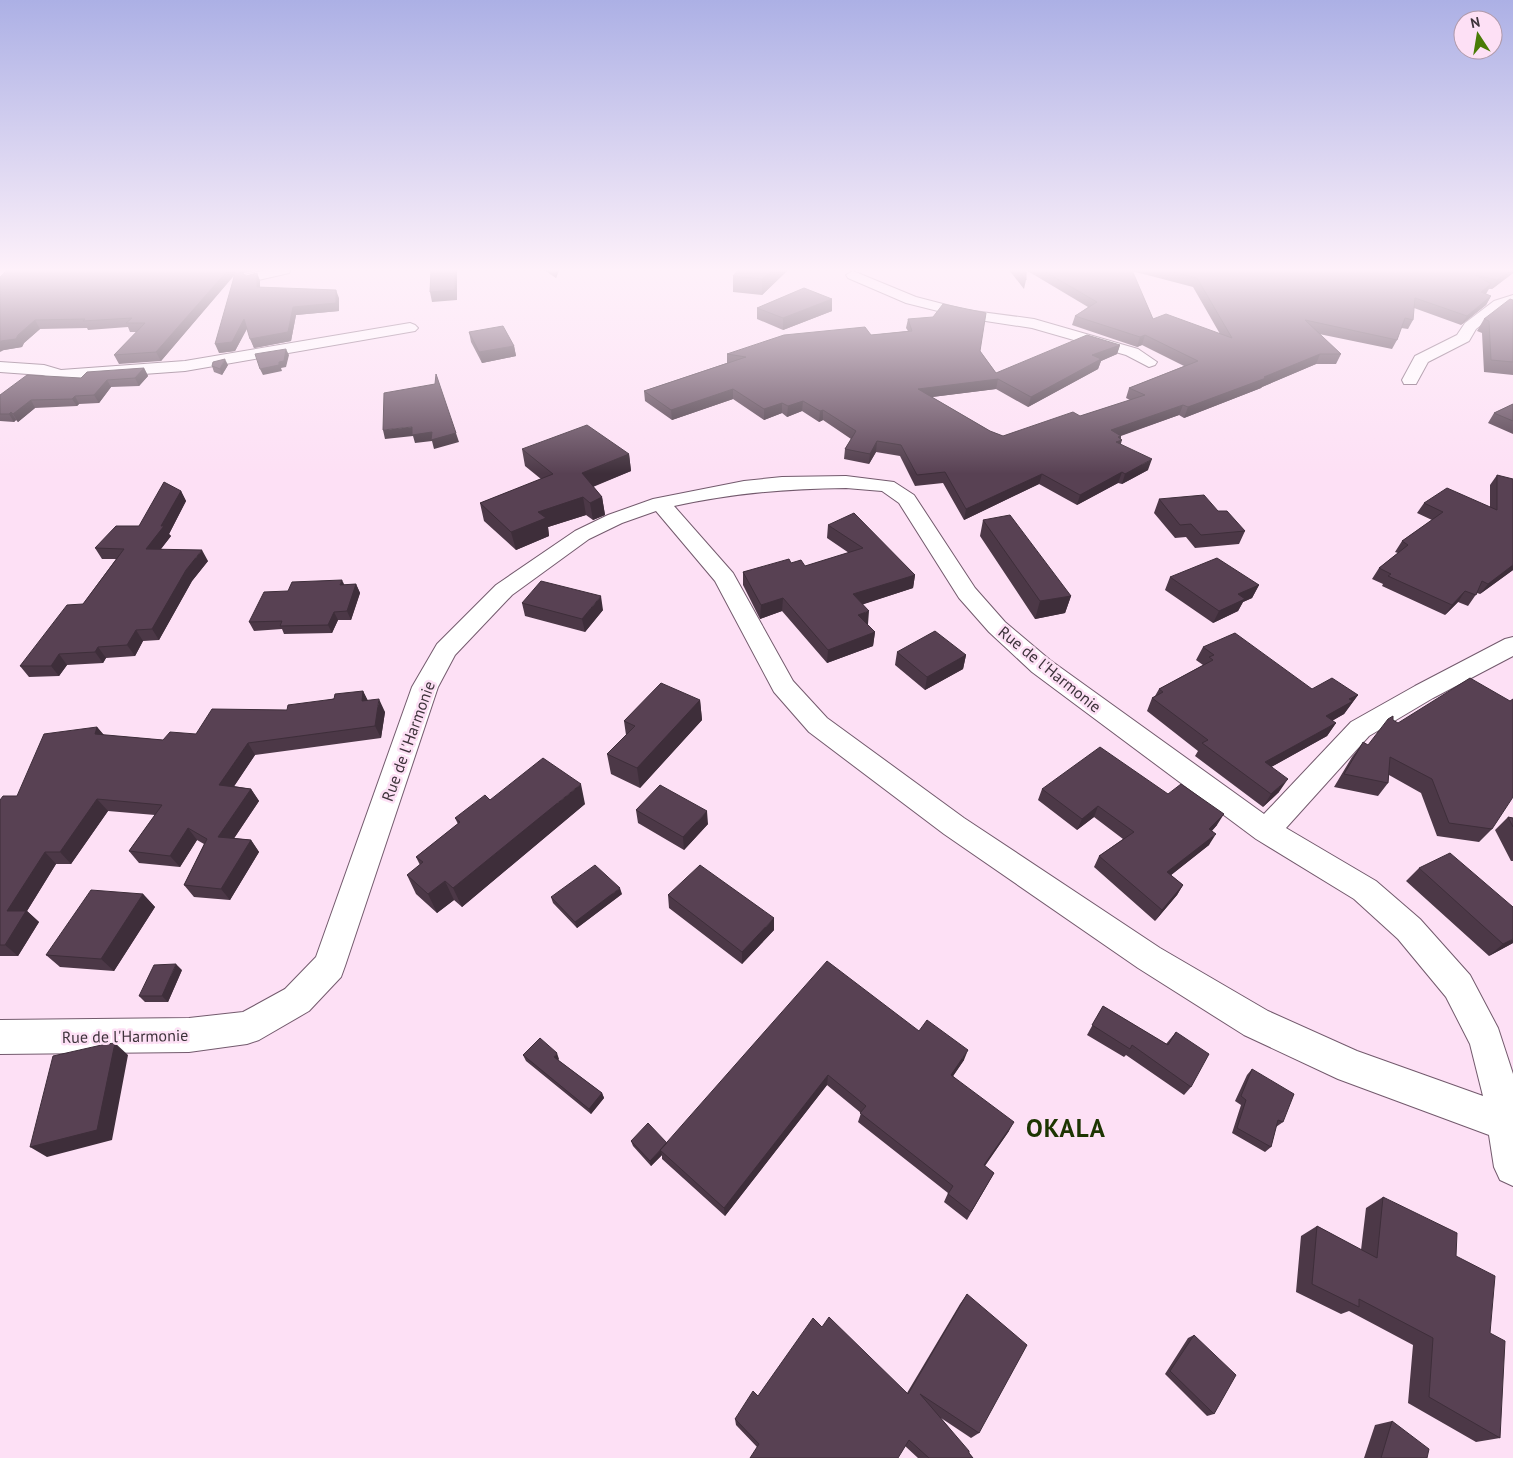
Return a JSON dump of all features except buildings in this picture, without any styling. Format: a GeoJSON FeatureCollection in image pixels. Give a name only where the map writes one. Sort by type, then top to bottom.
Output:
{"type":"FeatureCollection","features":[{"type":"Feature","properties":{"kind":"street"},"geometry":{"type":"LineString","coordinates":[[0,367],[44,370],[60,375],[120,372],[185,366],[351,338]]}},
{"type":"Feature","properties":{"kind":"street"},"geometry":{"type":"LineString","coordinates":[[1083,338],[1132,352],[1149,362]]}},
{"type":"Feature","properties":{"kind":"street"},"geometry":{"type":"LineString","coordinates":[[1410,380],[1421,359],[1463,338]]}},
{"type":"Feature","properties":{"kind":"street","name":"Rue de l'Harmonie"},"geometry":{"type":"LineString","coordinates":[[0,1037],[118,1037],[209,1033],[247,1028],[298,1000],[329,966],[425,687],[446,650],[504,590],[582,535],[615,519],[660,504],[701,494],[782,483],[846,482],[887,486],[907,499],[967,594],[997,627],[1041,666],[1266,831],[1365,890],[1409,929],[1458,986],[1486,1040],[1500,1091],[1513,1167]]}},
{"type":"Feature","properties":{"kind":"street"},"geometry":{"type":"LineString","coordinates":[[660,504],[726,578],[783,686],[818,726],[954,826],[1149,958],[1256,1023],[1351,1067],[1504,1122]]}},
{"type":"Feature","properties":{"kind":"street"},"geometry":{"type":"LineString","coordinates":[[1266,831],[1360,729],[1424,692],[1492,658],[1513,645]]}},
{"type":"Feature","properties":{"kind":"district","name":"OKALA"},"geometry":{"type":"Point","coordinates":[1066,1128]}}]}
